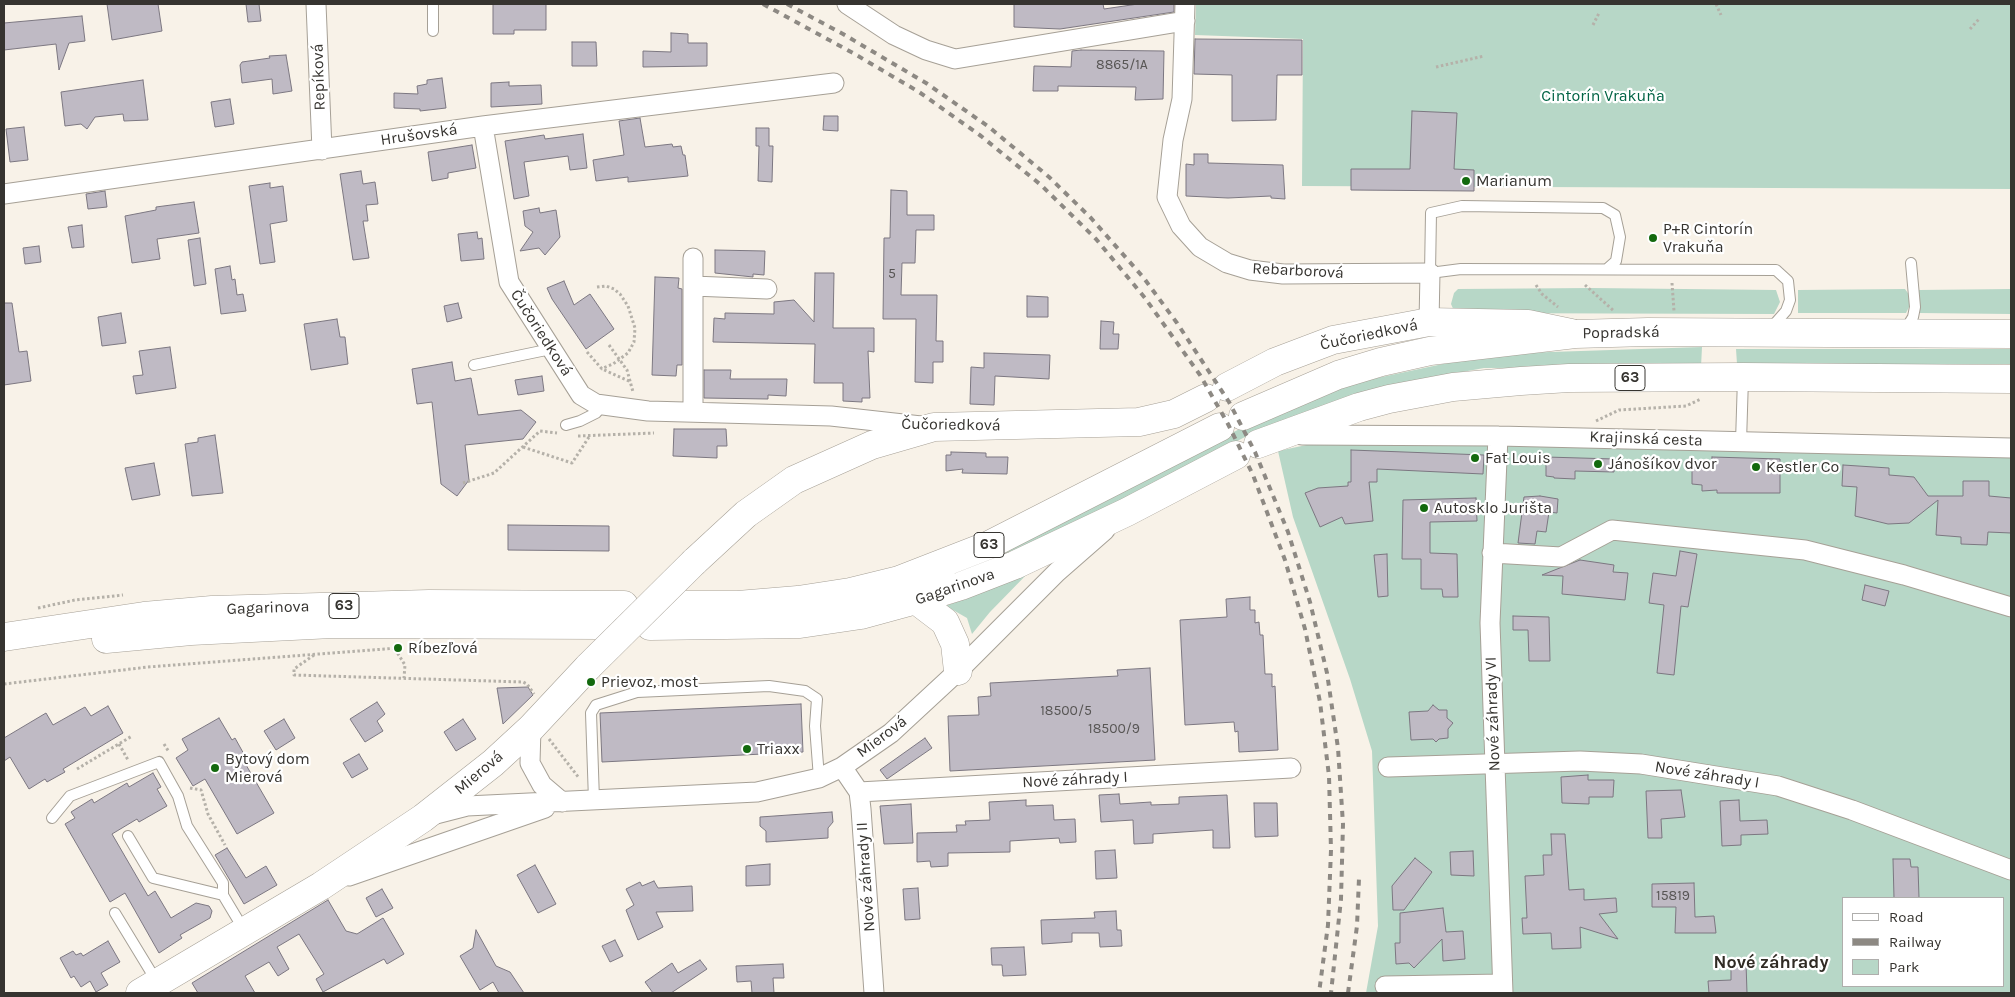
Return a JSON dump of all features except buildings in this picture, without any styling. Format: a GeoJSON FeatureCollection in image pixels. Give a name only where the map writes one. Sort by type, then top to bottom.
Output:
{"type":"FeatureCollection","features":[{"type":"Feature","properties":{"kind":"main road","name":"Čučoriedková"},"geometry":{"type":"LineString","coordinates":[[934,427],[1123,424],[1174,414],[1275,362],[1333,340],[1429,322],[1528,324],[1569,322]]}},
{"type":"Feature","properties":{"kind":"main road","name":"Popradská"},"geometry":{"type":"LineString","coordinates":[[1232,422],[1338,375],[1380,362],[1569,322],[1767,332],[2011,334]]}},
{"type":"Feature","properties":{"kind":"main road","name":"63"},"geometry":{"type":"LineString","coordinates":[[1258,445],[1359,407],[1389,398],[1453,387],[1569,378],[2011,379]]}},
{"type":"Feature","properties":{"kind":"main road","name":"Gagarinova"},"geometry":{"type":"LineString","coordinates":[[670,605],[738,605],[798,600],[850,592],[899,580],[989,545],[1232,422]]}},
{"type":"Feature","properties":{"kind":"main road","name":"Mierová"},"geometry":{"type":"LineString","coordinates":[[149,988],[322,886],[424,817],[540,729],[589,666],[694,562],[746,514],[804,474],[872,445],[934,427]]}},
{"type":"Feature","properties":{"kind":"main road","name":"Gagarinova"},"geometry":{"type":"LineString","coordinates":[[650,626],[800,624],[861,615],[916,600],[961,586],[1015,565],[1127,512],[1258,445]]}},
{"type":"Feature","properties":{"kind":"main road"},"geometry":{"type":"LineString","coordinates":[[916,600],[945,622],[955,644],[958,671]]}},
{"type":"Feature","properties":{"kind":"main road","name":"Gagarinova"},"geometry":{"type":"LineString","coordinates":[[4,637],[144,616],[212,610],[429,604],[624,605]]}},
{"type":"Feature","properties":{"kind":"main road","name":"Gagarinova"},"geometry":{"type":"LineString","coordinates":[[4,656],[75,642],[148,635],[332,624],[603,626]]}},
{"type":"Feature","properties":{"kind":"street","name":"Repíková"},"geometry":{"type":"LineString","coordinates":[[316,4],[322,150]]}},
{"type":"Feature","properties":{"kind":"street","name":"Rebarborová"},"geometry":{"type":"LineString","coordinates":[[847,4],[894,35],[926,50],[955,59],[1185,12],[1182,100],[1172,140],[1167,197],[1181,226],[1200,247],[1227,263],[1250,270],[1283,274],[1430,273]]}},
{"type":"Feature","properties":{"kind":"street","name":"Hrušovská"},"geometry":{"type":"LineString","coordinates":[[4,194],[483,126],[834,83]]}},
{"type":"Feature","properties":{"kind":"street","name":"Čučoriedková"},"geometry":{"type":"LineString","coordinates":[[483,126],[509,282],[581,395],[603,406],[648,411],[831,416],[934,427]]}},
{"type":"Feature","properties":{"kind":"street"},"geometry":{"type":"LineString","coordinates":[[692,411],[694,258]]}},
{"type":"Feature","properties":{"kind":"street"},"geometry":{"type":"LineString","coordinates":[[1429,322],[1430,273]]}},
{"type":"Feature","properties":{"kind":"street"},"geometry":{"type":"LineString","coordinates":[[693,286],[767,289]]}},
{"type":"Feature","properties":{"kind":"street","name":"Krajinská cesta"},"geometry":{"type":"LineString","coordinates":[[1258,445],[1332,433],[2011,448]]}},
{"type":"Feature","properties":{"kind":"street","name":"Nové záhrady VI"},"geometry":{"type":"LineString","coordinates":[[1498,436],[1490,623],[1503,988]]}},
{"type":"Feature","properties":{"kind":"street","name":"Mierová"},"geometry":{"type":"LineString","coordinates":[[322,886],[594,792],[757,792],[819,778],[842,767],[891,733],[958,671],[1056,572],[1127,512]]}},
{"type":"Feature","properties":{"kind":"street"},"geometry":{"type":"LineString","coordinates":[[1492,553],[1561,557],[1612,530],[1805,550],[1904,575],[2011,607]]}},
{"type":"Feature","properties":{"kind":"street"},"geometry":{"type":"LineString","coordinates":[[540,729],[529,752],[534,771],[542,785],[562,802]]}},
{"type":"Feature","properties":{"kind":"street","name":"Nové záhrady I"},"geometry":{"type":"LineString","coordinates":[[1388,767],[1580,761],[1641,764],[1778,786],[1852,810],[2011,870]]}},
{"type":"Feature","properties":{"kind":"street","name":"Nové záhrady II"},"geometry":{"type":"LineString","coordinates":[[842,767],[859,792],[874,993]]}},
{"type":"Feature","properties":{"kind":"street","name":"Nové záhrady I"},"geometry":{"type":"LineString","coordinates":[[859,792],[1291,768]]}},
{"type":"Feature","properties":{"kind":"street","name":"Mierová"},"geometry":{"type":"LineString","coordinates":[[424,817],[467,806],[562,802]]}},
{"type":"Feature","properties":{"kind":"street"},"geometry":{"type":"LineString","coordinates":[[1385,986],[1503,988]]}},
{"type":"Feature","properties":{"kind":"lane"},"geometry":{"type":"LineString","coordinates":[[433,4],[433,32]]}},
{"type":"Feature","properties":{"kind":"lane"},"geometry":{"type":"LineString","coordinates":[[1608,269],[1616,260],[1620,237],[1615,215],[1603,208],[1462,206],[1431,213],[1430,273],[1461,269],[1776,270],[1788,282],[1790,300],[1786,311],[1767,332]]}},
{"type":"Feature","properties":{"kind":"lane"},"geometry":{"type":"LineString","coordinates":[[1903,334],[1913,317],[1915,307],[1911,264]]}},
{"type":"Feature","properties":{"kind":"lane"},"geometry":{"type":"LineString","coordinates":[[474,365],[552,349]]}},
{"type":"Feature","properties":{"kind":"lane"},"geometry":{"type":"LineString","coordinates":[[1741,442],[1743,377]]}},
{"type":"Feature","properties":{"kind":"lane"},"geometry":{"type":"LineString","coordinates":[[566,425],[580,422],[596,413],[603,406]]}},
{"type":"Feature","properties":{"kind":"lane"},"geometry":{"type":"LineString","coordinates":[[594,792],[591,713],[596,705],[637,692],[769,686],[805,691],[817,699],[815,726],[819,778]]}},
{"type":"Feature","properties":{"kind":"lane"},"geometry":{"type":"LineString","coordinates":[[52,818],[70,796],[159,762],[178,796],[187,826],[223,883],[223,895],[244,931]]}},
{"type":"Feature","properties":{"kind":"lane"},"geometry":{"type":"LineString","coordinates":[[128,836],[153,878],[223,895]]}},
{"type":"Feature","properties":{"kind":"lane"},"geometry":{"type":"LineString","coordinates":[[115,913],[149,988]]}},
{"type":"Feature","properties":{"kind":"path"},"geometry":{"type":"LineString","coordinates":[[1716,4],[1721,15]]}},
{"type":"Feature","properties":{"kind":"path"},"geometry":{"type":"LineString","coordinates":[[1593,25],[1599,13]]}},
{"type":"Feature","properties":{"kind":"path"},"geometry":{"type":"LineString","coordinates":[[1970,29],[1980,18]]}},
{"type":"Feature","properties":{"kind":"path"},"geometry":{"type":"LineString","coordinates":[[1436,67],[1484,56]]}},
{"type":"Feature","properties":{"kind":"path"},"geometry":{"type":"LineString","coordinates":[[1536,285],[1542,294],[1569,322]]}},
{"type":"Feature","properties":{"kind":"path"},"geometry":{"type":"LineString","coordinates":[[1585,285],[1620,316]]}},
{"type":"Feature","properties":{"kind":"path"},"geometry":{"type":"LineString","coordinates":[[1672,285],[1674,316]]}},
{"type":"Feature","properties":{"kind":"path"},"geometry":{"type":"LineString","coordinates":[[597,287],[606,286],[614,289],[628,306],[634,320],[632,348],[619,359],[601,369]]}},
{"type":"Feature","properties":{"kind":"path"},"geometry":{"type":"LineString","coordinates":[[609,345],[627,370],[633,396]]}},
{"type":"Feature","properties":{"kind":"path"},"geometry":{"type":"LineString","coordinates":[[587,352],[601,369],[631,382]]}},
{"type":"Feature","properties":{"kind":"path"},"geometry":{"type":"LineString","coordinates":[[1576,437],[1600,418],[1619,410],[1686,406],[1704,398]]}},
{"type":"Feature","properties":{"kind":"path"},"geometry":{"type":"LineString","coordinates":[[463,483],[494,473],[540,431],[560,434]]}},
{"type":"Feature","properties":{"kind":"path"},"geometry":{"type":"LineString","coordinates":[[570,435],[589,437],[654,433]]}},
{"type":"Feature","properties":{"kind":"path"},"geometry":{"type":"LineString","coordinates":[[523,447],[572,463],[589,437]]}},
{"type":"Feature","properties":{"kind":"path"},"geometry":{"type":"LineString","coordinates":[[4,684],[148,667],[396,648],[405,665],[404,678]]}},
{"type":"Feature","properties":{"kind":"path"},"geometry":{"type":"LineString","coordinates":[[315,655],[294,669],[294,675],[523,682],[527,684],[539,700]]}},
{"type":"Feature","properties":{"kind":"path"},"geometry":{"type":"LineString","coordinates":[[540,729],[584,783],[594,792]]}},
{"type":"Feature","properties":{"kind":"path"},"geometry":{"type":"LineString","coordinates":[[77,769],[132,736]]}},
{"type":"Feature","properties":{"kind":"path"},"geometry":{"type":"LineString","coordinates":[[119,744],[131,765]]}},
{"type":"Feature","properties":{"kind":"path"},"geometry":{"type":"LineString","coordinates":[[191,789],[201,790],[208,814],[225,845]]}},
{"type":"Feature","properties":{"kind":"green space","name":"Cintorín Vrakuňa"},"geometry":{"type":"Polygon","coordinates":[[[1196,4],[2011,4],[2011,189],[1302,186],[1303,39],[1195,35],[1196,4]]]}},
{"type":"Feature","properties":{"kind":"green space"},"geometry":{"type":"Polygon","coordinates":[[[1458,289],[1776,290],[1780,302],[1774,314],[1455,313],[1451,304],[1454,293],[1458,289]]]}},
{"type":"Feature","properties":{"kind":"green space"},"geometry":{"type":"Polygon","coordinates":[[[1905,289],[1910,296],[1910,305],[1906,313],[1798,313],[1798,290],[1905,289]]]}},
{"type":"Feature","properties":{"kind":"green space"},"geometry":{"type":"Polygon","coordinates":[[[2011,289],[2011,314],[1919,313],[1919,290],[2011,289]]]}},
{"type":"Feature","properties":{"kind":"green space"},"geometry":{"type":"Polygon","coordinates":[[[1702,347],[1701,367],[1484,368],[1391,385],[1288,418],[1243,438],[1046,541],[914,591],[1150,472],[1290,405],[1358,382],[1490,354],[1702,347]]]}},
{"type":"Feature","properties":{"kind":"green space"},"geometry":{"type":"Polygon","coordinates":[[[1736,349],[2011,349],[2011,364],[1737,364],[1736,349]]]}},
{"type":"Feature","properties":{"kind":"green space"},"geometry":{"type":"Polygon","coordinates":[[[1330,440],[2011,454],[2011,993],[1366,993],[1378,926],[1372,751],[1350,679],[1293,517],[1278,451],[1330,440]]]}},
{"type":"Feature","properties":{"kind":"green space"},"geometry":{"type":"Polygon","coordinates":[[[1032,569],[990,612],[972,634],[967,618],[946,606],[1032,569]]]}},
{"type":"Feature","properties":{"kind":"railway"},"geometry":{"type":"LineString","coordinates":[[763,4],[853,53],[919,92],[981,136],[1041,185],[1096,239],[1145,298],[1200,375],[1228,424],[1253,475],[1285,560],[1305,629],[1320,702],[1329,776],[1331,850],[1328,925],[1319,993]]}},
{"type":"Feature","properties":{"kind":"railway"},"geometry":{"type":"LineString","coordinates":[[787,4],[843,34],[926,83],[989,127],[1049,177],[1091,218],[1143,277],[1177,323],[1229,402],[1255,452],[1288,532],[1310,602],[1327,673],[1338,748],[1343,824],[1341,899],[1331,993]]}},
{"type":"Feature","properties":{"kind":"railway"},"geometry":{"type":"LineString","coordinates":[[1348,993],[1357,926],[1359,878]]}},
{"type":"Feature","properties":{"kind":"place","name":"Marianum"},"geometry":{"type":"Point","coordinates":[1466,181]}},
{"type":"Feature","properties":{"kind":"place","name":"P+R Cintorín Vrakuňa"},"geometry":{"type":"Point","coordinates":[1653,238]}},
{"type":"Feature","properties":{"kind":"place","name":"Fat Louis"},"geometry":{"type":"Point","coordinates":[1475,458]}},
{"type":"Feature","properties":{"kind":"place","name":"Jánošíkov dvor"},"geometry":{"type":"Point","coordinates":[1598,464]}},
{"type":"Feature","properties":{"kind":"place","name":"Kestler Co"},"geometry":{"type":"Point","coordinates":[1756,467]}},
{"type":"Feature","properties":{"kind":"place","name":"Autosklo Jurišta"},"geometry":{"type":"Point","coordinates":[1424,508]}},
{"type":"Feature","properties":{"kind":"place","name":"Ríbezľová"},"geometry":{"type":"Point","coordinates":[398,648]}},
{"type":"Feature","properties":{"kind":"place","name":"Prievoz, most"},"geometry":{"type":"Point","coordinates":[591,682]}},
{"type":"Feature","properties":{"kind":"place","name":"Triaxx"},"geometry":{"type":"Point","coordinates":[747,749]}},
{"type":"Feature","properties":{"kind":"place","name":"Bytový dom Mierová"},"geometry":{"type":"Point","coordinates":[215,768]}},
{"type":"Feature","properties":{"kind":"district","name":"Nové záhrady"},"geometry":{"type":"Point","coordinates":[1771,963]}}]}
